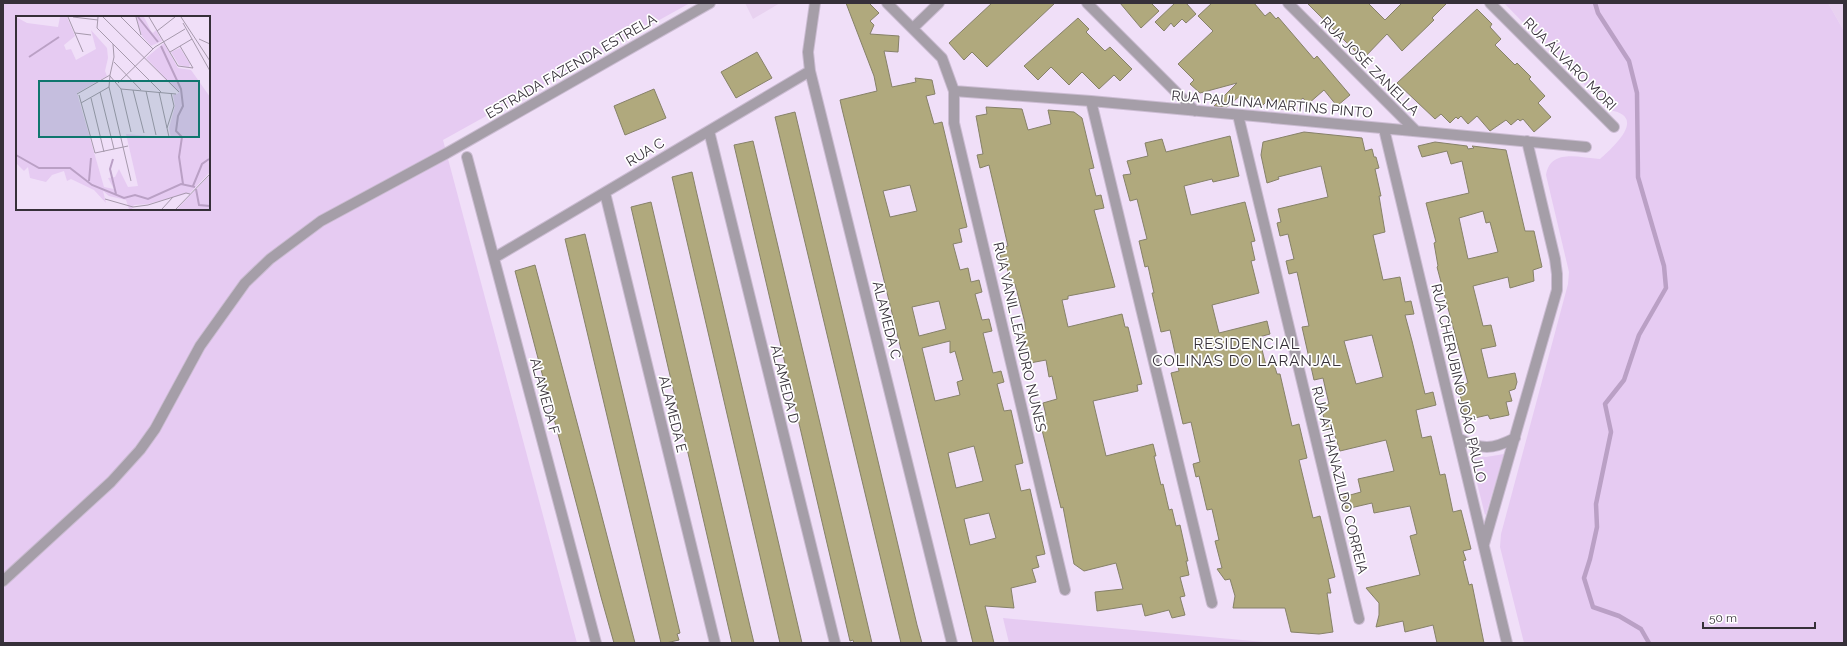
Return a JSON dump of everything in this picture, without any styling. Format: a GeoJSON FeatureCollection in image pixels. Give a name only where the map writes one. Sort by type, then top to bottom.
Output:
{"type":"FeatureCollection","features":[{"type":"Feature","properties":{"kind":"street","name":"ESTRADA FAZENDA ESTRELA"},"geometry":{"type":"LineString","coordinates":[[3,581],[111,482],[140,450],[155,429],[200,346],[230,302],[250,278],[270,259],[321,221],[447,153],[710,3]]}},
{"type":"Feature","properties":{"kind":"street","name":"ALAMEDA C"},"geometry":{"type":"LineString","coordinates":[[815,3],[808,52],[810,71],[952,643]]}},
{"type":"Feature","properties":{"kind":"street","name":"RUA VANIL LEANDRO NUNES"},"geometry":{"type":"LineString","coordinates":[[887,3],[942,58],[954,91],[954,123],[1065,590]]}},
{"type":"Feature","properties":{"kind":"street"},"geometry":{"type":"LineString","coordinates":[[913,28],[939,3]]}},
{"type":"Feature","properties":{"kind":"street"},"geometry":{"type":"LineString","coordinates":[[1087,3],[1195,111]]}},
{"type":"Feature","properties":{"kind":"street","name":"RUA JOSÉ ZANELLA"},"geometry":{"type":"LineString","coordinates":[[1288,3],[1416,131]]}},
{"type":"Feature","properties":{"kind":"street","name":"RUA ÁLVARO MORI"},"geometry":{"type":"LineString","coordinates":[[1490,3],[1614,127]]}},
{"type":"Feature","properties":{"kind":"street","name":"RUA C"},"geometry":{"type":"LineString","coordinates":[[494,258],[810,71]]}},
{"type":"Feature","properties":{"kind":"street","name":"RUA PAULINA MARTINS PINTO"},"geometry":{"type":"LineString","coordinates":[[954,91],[1091,101],[1238,116],[1586,147]]}},
{"type":"Feature","properties":{"kind":"street"},"geometry":{"type":"LineString","coordinates":[[1091,101],[1212,603]]}},
{"type":"Feature","properties":{"kind":"street","name":"RUA ATHANAZILDO CORREIA"},"geometry":{"type":"LineString","coordinates":[[1238,116],[1359,619]]}},
{"type":"Feature","properties":{"kind":"street","name":"RUA CHERUBINO JOÃO PAULO"},"geometry":{"type":"LineString","coordinates":[[1384,129],[1507,643]]}},
{"type":"Feature","properties":{"kind":"street","name":"ALAMEDA D"},"geometry":{"type":"LineString","coordinates":[[709,131],[834,643]]}},
{"type":"Feature","properties":{"kind":"street"},"geometry":{"type":"LineString","coordinates":[[1484,546],[1557,282],[1555,258],[1527,142]]}},
{"type":"Feature","properties":{"kind":"street","name":"ALAMEDA F"},"geometry":{"type":"LineString","coordinates":[[467,157],[596,643]]}},
{"type":"Feature","properties":{"kind":"street","name":"ALAMEDA E"},"geometry":{"type":"LineString","coordinates":[[605,193],[715,643]]}},
{"type":"Feature","properties":{"kind":"street"},"geometry":{"type":"LineString","coordinates":[[1458,438],[1482,448],[1492,448],[1515,438]]}},
{"type":"Feature","properties":{"kind":"shaded area"},"geometry":{"type":"Polygon","coordinates":[[[3,3],[690,3],[443,140],[577,643],[3,643],[3,3]]]}},
{"type":"Feature","properties":{"kind":"shaded area"},"geometry":{"type":"Polygon","coordinates":[[[745,3],[780,3],[753,19],[745,3]]]}},
{"type":"Feature","properties":{"kind":"shaded area"},"geometry":{"type":"Polygon","coordinates":[[[1504,3],[1828,3],[1844,31],[1844,643],[1524,643],[1500,547],[1501,534],[1568,284],[1569,272],[1546,175],[1549,167],[1554,161],[1560,158],[1567,156],[1600,159],[1619,140],[1627,125],[1626,119],[1621,113],[1609,110],[1504,3]]]}},
{"type":"Feature","properties":{"kind":"shaded area"},"geometry":{"type":"Polygon","coordinates":[[[1828,3],[1844,3],[1844,31],[1828,3]]]}},
{"type":"Feature","properties":{"kind":"shaded area"},"geometry":{"type":"Polygon","coordinates":[[[1504,454],[1485,515],[1470,455],[1486,457],[1504,454]]]}},
{"type":"Feature","properties":{"kind":"shaded area"},"geometry":{"type":"Polygon","coordinates":[[[1003,618],[1275,643],[1009,643],[1003,618]]]}},
{"type":"Feature","properties":{"kind":"building"},"geometry":{"type":"Polygon","coordinates":[[[846,3],[869,3],[879,13],[870,21],[874,25],[870,34],[899,36],[898,52],[884,51],[892,87],[916,82],[915,78],[932,80],[935,94],[926,96],[934,124],[942,122],[967,227],[959,229],[962,242],[953,244],[960,270],[968,268],[971,282],[979,280],[982,292],[975,294],[982,320],[989,319],[992,331],[983,333],[993,373],[1001,371],[1004,382],[997,384],[1004,411],[1011,410],[1023,463],[1015,465],[1021,491],[1030,489],[1045,554],[1036,556],[1039,567],[1032,569],[1036,582],[1011,588],[1014,608],[985,606],[994,643],[973,643],[840,100],[877,91],[874,76],[846,3]],[[910,185],[883,191],[890,217],[917,211],[910,185]],[[939,301],[912,307],[919,336],[946,329],[939,301]],[[950,341],[922,348],[935,401],[960,395],[957,382],[963,380],[955,351],[950,353],[950,341]],[[974,446],[948,453],[956,488],[983,481],[974,446]],[[989,513],[964,519],[970,545],[996,538],[989,513]]]}},
{"type":"Feature","properties":{"kind":"building"},"geometry":{"type":"Polygon","coordinates":[[[992,3],[1055,3],[987,67],[972,52],[964,60],[949,43],[992,3]]]}},
{"type":"Feature","properties":{"kind":"building"},"geometry":{"type":"Polygon","coordinates":[[[1120,3],[1151,3],[1159,11],[1141,28],[1120,3]]]}},
{"type":"Feature","properties":{"kind":"building"},"geometry":{"type":"Polygon","coordinates":[[[1175,3],[1186,3],[1196,14],[1186,23],[1182,19],[1174,27],[1171,23],[1164,31],[1155,22],[1175,3]]]}},
{"type":"Feature","properties":{"kind":"building"},"geometry":{"type":"Polygon","coordinates":[[[1212,3],[1254,3],[1265,16],[1270,12],[1276,19],[1278,17],[1314,59],[1317,56],[1350,95],[1337,106],[1324,90],[1308,104],[1303,98],[1290,109],[1279,109],[1270,98],[1261,107],[1254,98],[1249,102],[1241,95],[1227,107],[1214,106],[1237,83],[1200,93],[1190,84],[1194,80],[1178,64],[1213,31],[1198,16],[1212,3]]]}},
{"type":"Feature","properties":{"kind":"building"},"geometry":{"type":"Polygon","coordinates":[[[1307,3],[1368,3],[1385,20],[1402,3],[1447,3],[1432,18],[1434,20],[1402,51],[1387,34],[1363,59],[1307,3]]]}},
{"type":"Feature","properties":{"kind":"building"},"geometry":{"type":"Polygon","coordinates":[[[1477,9],[1492,24],[1490,27],[1501,39],[1495,45],[1515,65],[1517,63],[1531,77],[1529,79],[1545,96],[1538,103],[1551,117],[1534,132],[1523,119],[1520,121],[1518,119],[1511,125],[1506,120],[1490,131],[1477,116],[1468,124],[1461,116],[1458,119],[1456,117],[1450,123],[1441,114],[1435,119],[1397,83],[1477,9]]]}},
{"type":"Feature","properties":{"kind":"building"},"geometry":{"type":"Polygon","coordinates":[[[1078,18],[1089,29],[1086,32],[1105,51],[1110,47],[1132,69],[1120,81],[1114,75],[1099,89],[1082,72],[1069,85],[1051,67],[1038,80],[1024,66],[1078,18]]]}},
{"type":"Feature","properties":{"kind":"building"},"geometry":{"type":"Polygon","coordinates":[[[757,52],[772,78],[736,98],[721,72],[757,52]]]}},
{"type":"Feature","properties":{"kind":"building"},"geometry":{"type":"Polygon","coordinates":[[[654,89],[666,118],[625,135],[614,106],[654,89]]]}},
{"type":"Feature","properties":{"kind":"building"},"geometry":{"type":"Polygon","coordinates":[[[986,107],[1022,109],[1028,130],[1051,124],[1048,110],[1074,112],[1082,118],[1094,168],[1089,169],[1096,196],[1101,195],[1104,208],[1094,210],[1115,287],[1068,296],[1068,299],[1062,300],[1068,327],[1122,314],[1125,327],[1128,327],[1142,384],[1137,385],[1138,391],[1093,401],[1106,456],[1153,444],[1156,456],[1154,456],[1161,485],[1163,484],[1169,510],[1172,509],[1176,526],[1180,525],[1188,561],[1186,561],[1189,575],[1180,577],[1185,596],[1180,597],[1185,615],[1172,618],[1169,610],[1145,616],[1142,604],[1097,611],[1095,592],[1123,589],[1116,563],[1084,571],[1074,564],[1063,507],[1061,508],[1042,430],[1045,429],[1042,416],[1046,415],[1043,403],[1057,399],[1052,376],[1049,377],[1046,360],[1030,363],[1022,330],[1025,329],[1025,323],[1015,284],[1011,285],[1005,258],[1001,259],[999,248],[1008,246],[989,165],[980,168],[977,155],[983,154],[976,116],[987,114],[986,107]]]}},
{"type":"Feature","properties":{"kind":"building"},"geometry":{"type":"Polygon","coordinates":[[[795,112],[922,643],[901,643],[775,117],[795,112]]]}},
{"type":"Feature","properties":{"kind":"building"},"geometry":{"type":"Polygon","coordinates":[[[1304,132],[1362,138],[1365,151],[1372,149],[1374,157],[1376,157],[1379,168],[1375,169],[1381,196],[1379,196],[1385,232],[1373,235],[1383,280],[1400,277],[1405,302],[1411,301],[1414,314],[1405,315],[1425,394],[1433,392],[1436,405],[1416,410],[1422,438],[1431,436],[1440,475],[1445,474],[1453,512],[1461,510],[1471,549],[1463,551],[1466,560],[1463,561],[1469,585],[1472,584],[1484,643],[1437,643],[1433,625],[1405,632],[1403,621],[1376,627],[1379,615],[1379,603],[1366,588],[1420,575],[1410,536],[1417,534],[1410,506],[1374,513],[1372,503],[1346,509],[1343,497],[1361,492],[1358,479],[1394,471],[1386,440],[1340,451],[1333,430],[1327,431],[1321,406],[1329,404],[1323,378],[1314,380],[1302,327],[1309,326],[1297,272],[1289,274],[1286,261],[1294,259],[1288,234],[1280,236],[1277,223],[1281,222],[1278,209],[1328,197],[1321,166],[1278,177],[1279,179],[1267,183],[1261,155],[1263,142],[1304,132]],[[1372,335],[1344,341],[1356,384],[1383,377],[1372,335]]]}},
{"type":"Feature","properties":{"kind":"building"},"geometry":{"type":"Polygon","coordinates":[[[1230,136],[1239,176],[1213,182],[1212,179],[1184,186],[1191,215],[1245,202],[1255,241],[1251,242],[1255,260],[1251,261],[1259,293],[1212,305],[1219,333],[1267,321],[1270,334],[1259,337],[1266,366],[1274,364],[1277,374],[1280,374],[1292,426],[1299,424],[1307,458],[1299,460],[1313,518],[1320,516],[1335,577],[1328,579],[1331,593],[1327,593],[1333,632],[1319,634],[1291,632],[1285,608],[1233,608],[1235,596],[1230,579],[1225,580],[1217,569],[1222,568],[1215,541],[1219,540],[1212,509],[1207,510],[1199,476],[1196,477],[1193,464],[1200,462],[1191,422],[1183,424],[1171,373],[1179,371],[1170,330],[1161,332],[1152,293],[1154,293],[1148,266],[1145,267],[1139,241],[1147,239],[1137,199],[1130,201],[1123,175],[1131,174],[1127,161],[1148,156],[1145,143],[1162,139],[1166,152],[1230,136]]]}},
{"type":"Feature","properties":{"kind":"building"},"geometry":{"type":"Polygon","coordinates":[[[753,141],[872,643],[854,643],[853,640],[850,641],[734,145],[753,141]]]}},
{"type":"Feature","properties":{"kind":"building"},"geometry":{"type":"Polygon","coordinates":[[[1435,142],[1467,146],[1468,149],[1474,148],[1472,146],[1506,150],[1525,231],[1534,231],[1542,267],[1533,270],[1534,281],[1510,288],[1508,277],[1473,286],[1483,326],[1491,325],[1496,346],[1481,349],[1488,378],[1515,373],[1517,382],[1515,389],[1509,391],[1512,401],[1506,402],[1509,415],[1490,419],[1488,415],[1466,420],[1458,386],[1468,383],[1437,267],[1434,243],[1436,242],[1426,203],[1469,193],[1462,161],[1451,164],[1447,151],[1422,157],[1418,146],[1435,142]],[[1483,211],[1459,218],[1468,259],[1498,252],[1490,222],[1486,223],[1483,211]]]}},
{"type":"Feature","properties":{"kind":"building"},"geometry":{"type":"Polygon","coordinates":[[[692,172],[802,643],[780,643],[672,177],[692,172]]]}},
{"type":"Feature","properties":{"kind":"building"},"geometry":{"type":"Polygon","coordinates":[[[651,202],[754,643],[732,643],[631,207],[651,202]]]}},
{"type":"Feature","properties":{"kind":"building"},"geometry":{"type":"Polygon","coordinates":[[[585,234],[680,633],[677,634],[679,640],[666,643],[661,643],[565,239],[585,234]]]}},
{"type":"Feature","properties":{"kind":"building"},"geometry":{"type":"Polygon","coordinates":[[[535,265],[635,643],[614,643],[601,597],[515,271],[535,265]]]}},
{"type":"Feature","properties":{"kind":"waterway"},"geometry":{"type":"LineString","coordinates":[[1595,3],[1598,13],[1629,61],[1637,93],[1638,177],[1664,266],[1666,288],[1639,335],[1624,380],[1605,404],[1611,432],[1596,504],[1597,527],[1584,578],[1593,607],[1619,616],[1641,629],[1649,643]]}},
{"type":"Feature","properties":{"kind":"district","name":"RESIDENCIAL COLINAS DO LARANJAL"},"geometry":{"type":"Point","coordinates":[1247,352]}}]}
